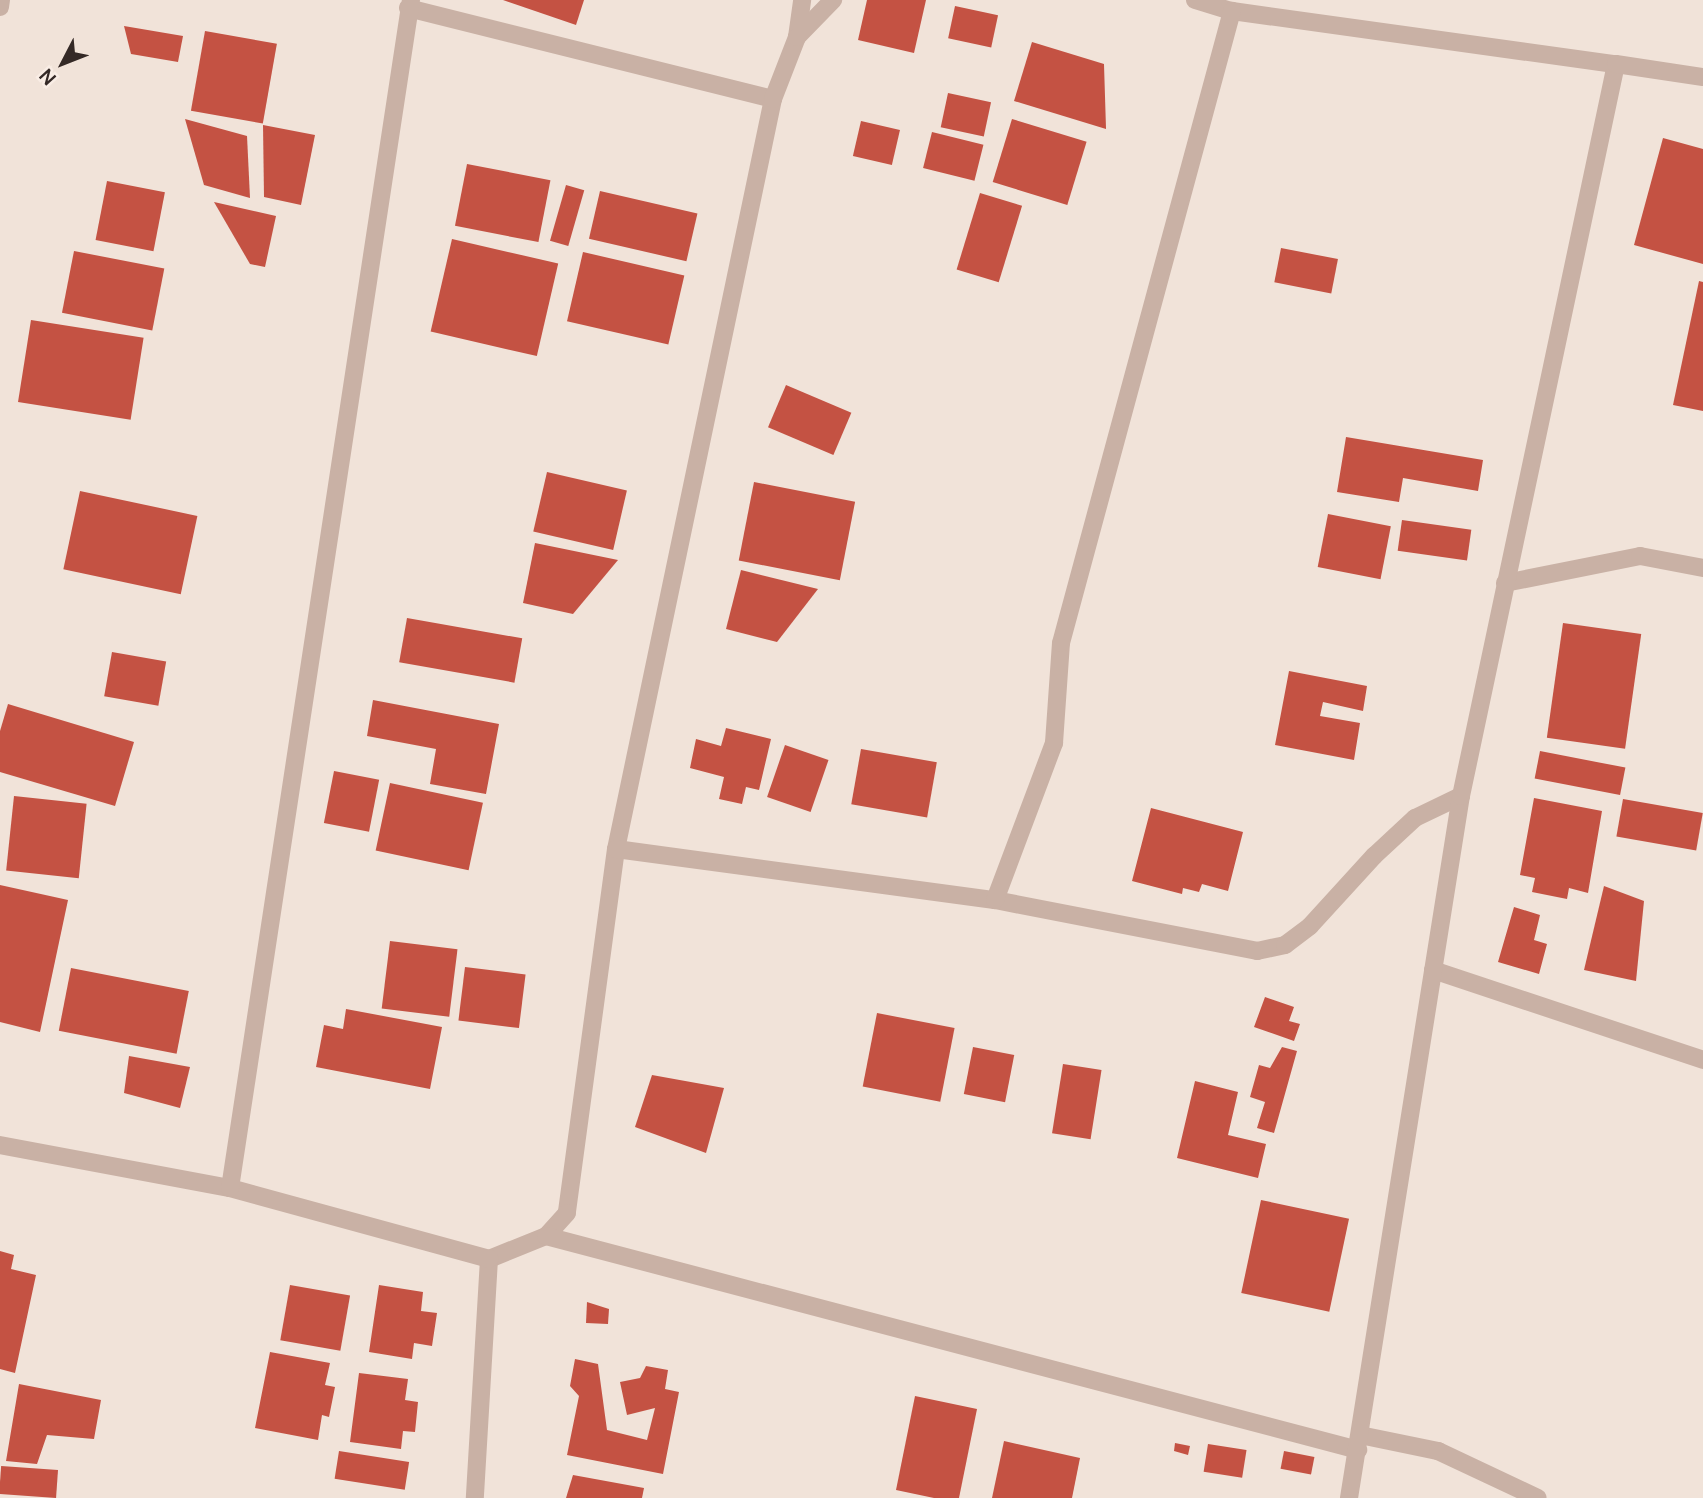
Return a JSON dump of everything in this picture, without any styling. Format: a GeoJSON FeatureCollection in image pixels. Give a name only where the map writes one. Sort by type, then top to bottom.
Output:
{"type":"FeatureCollection","features":[{"type":"Feature","properties":{"kind":"street"},"geometry":{"type":"LineString","coordinates":[[0,7],[1,0]]}},
{"type":"Feature","properties":{"kind":"street"},"geometry":{"type":"LineString","coordinates":[[0,1145],[230,1188],[489,1259],[546,1236],[567,1213],[616,849],[773,99],[797,37],[802,0]]}},
{"type":"Feature","properties":{"kind":"street"},"geometry":{"type":"LineString","coordinates":[[797,37],[833,0]]}},
{"type":"Feature","properties":{"kind":"street"},"geometry":{"type":"LineString","coordinates":[[1195,0],[1232,11],[1703,77]]}},
{"type":"Feature","properties":{"kind":"street"},"geometry":{"type":"LineString","coordinates":[[230,1188],[410,4],[773,99]]}},
{"type":"Feature","properties":{"kind":"street"},"geometry":{"type":"LineString","coordinates":[[995,900],[1055,743],[1061,643],[1232,11]]}},
{"type":"Feature","properties":{"kind":"street"},"geometry":{"type":"LineString","coordinates":[[1349,1498],[1461,796],[1616,64]]}},
{"type":"Feature","properties":{"kind":"street"},"geometry":{"type":"LineString","coordinates":[[1505,583],[1640,556],[1703,568]]}},
{"type":"Feature","properties":{"kind":"street"},"geometry":{"type":"LineString","coordinates":[[616,849],[995,900],[1257,951],[1285,945],[1310,926],[1374,856],[1415,818],[1461,796]]}},
{"type":"Feature","properties":{"kind":"street"},"geometry":{"type":"LineString","coordinates":[[1433,970],[1703,1060]]}},
{"type":"Feature","properties":{"kind":"street"},"geometry":{"type":"LineString","coordinates":[[546,1236],[1359,1442],[1438,1451],[1538,1498]]}},
{"type":"Feature","properties":{"kind":"street"},"geometry":{"type":"LineString","coordinates":[[475,1498],[489,1259]]}},
{"type":"Feature","properties":{"kind":"building"},"geometry":{"type":"Polygon","coordinates":[[[503,0],[584,0],[576,25],[503,0]]]}},
{"type":"Feature","properties":{"kind":"building"},"geometry":{"type":"Polygon","coordinates":[[[867,0],[926,0],[914,53],[858,40],[867,0]]]}},
{"type":"Feature","properties":{"kind":"building"},"geometry":{"type":"Polygon","coordinates":[[[955,6],[998,15],[991,47],[948,38],[955,6]]]}},
{"type":"Feature","properties":{"kind":"building"},"geometry":{"type":"Polygon","coordinates":[[[124,26],[183,36],[178,62],[131,54],[124,26]]]}},
{"type":"Feature","properties":{"kind":"building"},"geometry":{"type":"Polygon","coordinates":[[[205,31],[277,44],[263,123],[191,111],[205,31]]]}},
{"type":"Feature","properties":{"kind":"building"},"geometry":{"type":"Polygon","coordinates":[[[1032,42],[1104,64],[1106,129],[1014,101],[1032,42]]]}},
{"type":"Feature","properties":{"kind":"building"},"geometry":{"type":"Polygon","coordinates":[[[948,93],[991,102],[984,136],[941,127],[948,93]]]}},
{"type":"Feature","properties":{"kind":"building"},"geometry":{"type":"Polygon","coordinates":[[[185,119],[247,136],[250,198],[204,185],[185,119]]]}},
{"type":"Feature","properties":{"kind":"building"},"geometry":{"type":"Polygon","coordinates":[[[1012,119],[1087,142],[1067,205],[993,182],[1012,119]]]}},
{"type":"Feature","properties":{"kind":"building"},"geometry":{"type":"Polygon","coordinates":[[[861,121],[900,130],[892,165],[853,156],[861,121]]]}},
{"type":"Feature","properties":{"kind":"building"},"geometry":{"type":"Polygon","coordinates":[[[263,125],[315,135],[301,205],[264,197],[263,125]]]}},
{"type":"Feature","properties":{"kind":"building"},"geometry":{"type":"Polygon","coordinates":[[[932,132],[983,145],[974,181],[923,168],[932,132]]]}},
{"type":"Feature","properties":{"kind":"building"},"geometry":{"type":"Polygon","coordinates":[[[1663,138],[1703,149],[1703,264],[1634,245],[1663,138]]]}},
{"type":"Feature","properties":{"kind":"building"},"geometry":{"type":"Polygon","coordinates":[[[467,164],[550,180],[538,242],[455,226],[467,164]]]}},
{"type":"Feature","properties":{"kind":"building"},"geometry":{"type":"Polygon","coordinates":[[[107,181],[165,192],[153,251],[96,240],[107,181]]]}},
{"type":"Feature","properties":{"kind":"building"},"geometry":{"type":"Polygon","coordinates":[[[566,185],[584,190],[568,246],[550,241],[566,185]]]}},
{"type":"Feature","properties":{"kind":"building"},"geometry":{"type":"Polygon","coordinates":[[[600,191],[697,213],[686,261],[589,239],[600,191]]]}},
{"type":"Feature","properties":{"kind":"building"},"geometry":{"type":"Polygon","coordinates":[[[980,193],[1022,206],[999,282],[957,270],[980,193]]]}},
{"type":"Feature","properties":{"kind":"building"},"geometry":{"type":"Polygon","coordinates":[[[214,202],[276,216],[265,267],[250,264],[214,202]]]}},
{"type":"Feature","properties":{"kind":"building"},"geometry":{"type":"Polygon","coordinates":[[[452,239],[558,264],[537,356],[431,332],[452,239]]]}},
{"type":"Feature","properties":{"kind":"building"},"geometry":{"type":"Polygon","coordinates":[[[1281,248],[1338,259],[1331,293],[1274,282],[1281,248]]]}},
{"type":"Feature","properties":{"kind":"building"},"geometry":{"type":"Polygon","coordinates":[[[74,251],[164,269],[152,330],[62,313],[74,251]]]}},
{"type":"Feature","properties":{"kind":"building"},"geometry":{"type":"Polygon","coordinates":[[[583,252],[684,275],[668,345],[567,321],[583,252]]]}},
{"type":"Feature","properties":{"kind":"building"},"geometry":{"type":"Polygon","coordinates":[[[1699,281],[1703,282],[1703,411],[1673,405],[1699,281]]]}},
{"type":"Feature","properties":{"kind":"building"},"geometry":{"type":"Polygon","coordinates":[[[31,320],[144,338],[131,420],[18,402],[31,320]]]}},
{"type":"Feature","properties":{"kind":"building"},"geometry":{"type":"Polygon","coordinates":[[[786,385],[851,413],[833,455],[768,427],[786,385]]]}},
{"type":"Feature","properties":{"kind":"building"},"geometry":{"type":"Polygon","coordinates":[[[1346,437],[1483,460],[1478,491],[1403,478],[1399,502],[1337,492],[1346,437]]]}},
{"type":"Feature","properties":{"kind":"building"},"geometry":{"type":"Polygon","coordinates":[[[547,472],[627,490],[613,550],[533,531],[547,472]]]}},
{"type":"Feature","properties":{"kind":"building"},"geometry":{"type":"Polygon","coordinates":[[[754,482],[855,502],[840,580],[739,561],[754,482]]]}},
{"type":"Feature","properties":{"kind":"building"},"geometry":{"type":"Polygon","coordinates":[[[80,491],[197,516],[181,594],[63,569],[80,491]]]}},
{"type":"Feature","properties":{"kind":"building"},"geometry":{"type":"Polygon","coordinates":[[[1328,514],[1391,526],[1381,579],[1318,567],[1328,514]]]}},
{"type":"Feature","properties":{"kind":"building"},"geometry":{"type":"Polygon","coordinates":[[[1402,520],[1471,530],[1467,560],[1398,551],[1402,520]]]}},
{"type":"Feature","properties":{"kind":"building"},"geometry":{"type":"Polygon","coordinates":[[[535,543],[618,560],[573,614],[523,603],[535,543]]]}},
{"type":"Feature","properties":{"kind":"building"},"geometry":{"type":"Polygon","coordinates":[[[741,570],[818,589],[777,642],[726,629],[741,570]]]}},
{"type":"Feature","properties":{"kind":"building"},"geometry":{"type":"Polygon","coordinates":[[[407,618],[522,638],[514,683],[399,662],[407,618]]]}},
{"type":"Feature","properties":{"kind":"building"},"geometry":{"type":"Polygon","coordinates":[[[1563,623],[1641,634],[1625,749],[1547,738],[1563,623]]]}},
{"type":"Feature","properties":{"kind":"building"},"geometry":{"type":"Polygon","coordinates":[[[112,652],[166,662],[158,706],[104,696],[112,652]]]}},
{"type":"Feature","properties":{"kind":"building"},"geometry":{"type":"Polygon","coordinates":[[[1289,671],[1367,686],[1363,711],[1323,702],[1320,716],[1360,723],[1354,760],[1275,745],[1289,671]]]}},
{"type":"Feature","properties":{"kind":"building"},"geometry":{"type":"Polygon","coordinates":[[[373,700],[499,724],[486,794],[430,784],[436,749],[367,736],[373,700]]]}},
{"type":"Feature","properties":{"kind":"building"},"geometry":{"type":"Polygon","coordinates":[[[8,704],[134,742],[115,806],[0,772],[0,731],[8,704]]]}},
{"type":"Feature","properties":{"kind":"building"},"geometry":{"type":"Polygon","coordinates":[[[726,728],[771,739],[759,790],[746,787],[742,804],[719,799],[724,777],[690,768],[696,739],[721,746],[726,728]]]}},
{"type":"Feature","properties":{"kind":"building"},"geometry":{"type":"Polygon","coordinates":[[[785,745],[828,760],[811,812],[767,797],[785,745]]]}},
{"type":"Feature","properties":{"kind":"building"},"geometry":{"type":"Polygon","coordinates":[[[861,749],[937,762],[927,818],[851,804],[861,749]]]}},
{"type":"Feature","properties":{"kind":"building"},"geometry":{"type":"Polygon","coordinates":[[[1540,751],[1625,768],[1620,795],[1535,778],[1540,751]]]}},
{"type":"Feature","properties":{"kind":"building"},"geometry":{"type":"Polygon","coordinates":[[[334,771],[379,780],[369,832],[324,823],[334,771]]]}},
{"type":"Feature","properties":{"kind":"building"},"geometry":{"type":"Polygon","coordinates":[[[390,783],[483,803],[469,870],[376,850],[390,783]]]}},
{"type":"Feature","properties":{"kind":"building"},"geometry":{"type":"Polygon","coordinates":[[[14,796],[87,804],[79,878],[6,871],[14,796]]]}},
{"type":"Feature","properties":{"kind":"building"},"geometry":{"type":"Polygon","coordinates":[[[1534,798],[1602,811],[1588,893],[1569,888],[1567,899],[1532,892],[1535,878],[1520,875],[1534,798]]]}},
{"type":"Feature","properties":{"kind":"building"},"geometry":{"type":"Polygon","coordinates":[[[1623,799],[1703,813],[1696,850],[1616,836],[1623,799]]]}},
{"type":"Feature","properties":{"kind":"building"},"geometry":{"type":"Polygon","coordinates":[[[1151,808],[1243,832],[1228,891],[1202,884],[1199,892],[1183,888],[1182,894],[1132,881],[1151,808]]]}},
{"type":"Feature","properties":{"kind":"building"},"geometry":{"type":"Polygon","coordinates":[[[0,885],[68,900],[40,1032],[0,1022],[0,885]]]}},
{"type":"Feature","properties":{"kind":"building"},"geometry":{"type":"Polygon","coordinates":[[[1604,886],[1644,901],[1636,981],[1584,970],[1604,886]]]}},
{"type":"Feature","properties":{"kind":"building"},"geometry":{"type":"Polygon","coordinates":[[[1514,907],[1540,915],[1534,940],[1547,944],[1539,974],[1498,962],[1514,907]]]}},
{"type":"Feature","properties":{"kind":"building"},"geometry":{"type":"Polygon","coordinates":[[[390,941],[457,949],[449,1017],[382,1008],[390,941]]]}},
{"type":"Feature","properties":{"kind":"building"},"geometry":{"type":"Polygon","coordinates":[[[465,967],[526,974],[519,1028],[458,1021],[465,967]]]}},
{"type":"Feature","properties":{"kind":"building"},"geometry":{"type":"Polygon","coordinates":[[[71,968],[189,991],[177,1054],[59,1031],[71,968]]]}},
{"type":"Feature","properties":{"kind":"building"},"geometry":{"type":"Polygon","coordinates":[[[1265,997],[1294,1007],[1289,1021],[1300,1024],[1294,1041],[1254,1027],[1265,997]]]}},
{"type":"Feature","properties":{"kind":"building"},"geometry":{"type":"Polygon","coordinates":[[[346,1009],[442,1027],[430,1089],[316,1067],[324,1025],[343,1029],[346,1009]]]}},
{"type":"Feature","properties":{"kind":"building"},"geometry":{"type":"Polygon","coordinates":[[[877,1013],[955,1028],[940,1102],[863,1087],[877,1013]]]}},
{"type":"Feature","properties":{"kind":"building"},"geometry":{"type":"Polygon","coordinates":[[[973,1047],[1014,1055],[1005,1102],[964,1094],[973,1047]]]}},
{"type":"Feature","properties":{"kind":"building"},"geometry":{"type":"Polygon","coordinates":[[[1282,1047],[1297,1051],[1274,1133],[1257,1128],[1265,1102],[1250,1097],[1259,1065],[1270,1068],[1282,1047]]]}},
{"type":"Feature","properties":{"kind":"building"},"geometry":{"type":"Polygon","coordinates":[[[129,1056],[190,1067],[180,1108],[124,1093],[129,1056]]]}},
{"type":"Feature","properties":{"kind":"building"},"geometry":{"type":"Polygon","coordinates":[[[1063,1064],[1102,1070],[1091,1139],[1052,1133],[1063,1064]]]}},
{"type":"Feature","properties":{"kind":"building"},"geometry":{"type":"Polygon","coordinates":[[[652,1075],[724,1088],[706,1153],[635,1127],[652,1075]]]}},
{"type":"Feature","properties":{"kind":"building"},"geometry":{"type":"Polygon","coordinates":[[[1195,1081],[1238,1092],[1228,1135],[1266,1144],[1258,1178],[1177,1158],[1195,1081]]]}},
{"type":"Feature","properties":{"kind":"building"},"geometry":{"type":"Polygon","coordinates":[[[1261,1200],[1349,1219],[1329,1312],[1241,1293],[1261,1200]]]}},
{"type":"Feature","properties":{"kind":"building"},"geometry":{"type":"Polygon","coordinates":[[[0,1251],[14,1255],[11,1269],[36,1275],[15,1373],[0,1369],[0,1251]]]}},
{"type":"Feature","properties":{"kind":"building"},"geometry":{"type":"Polygon","coordinates":[[[290,1285],[350,1296],[340,1351],[280,1340],[290,1285]]]}},
{"type":"Feature","properties":{"kind":"building"},"geometry":{"type":"Polygon","coordinates":[[[379,1285],[423,1292],[421,1311],[437,1313],[432,1346],[414,1343],[412,1359],[369,1352],[379,1285]]]}},
{"type":"Feature","properties":{"kind":"building"},"geometry":{"type":"Polygon","coordinates":[[[587,1302],[609,1309],[608,1324],[586,1323],[587,1302]]]}},
{"type":"Feature","properties":{"kind":"building"},"geometry":{"type":"Polygon","coordinates":[[[270,1352],[330,1363],[325,1385],[335,1387],[329,1417],[322,1415],[318,1440],[255,1428],[270,1352]]]}},
{"type":"Feature","properties":{"kind":"building"},"geometry":{"type":"Polygon","coordinates":[[[575,1359],[598,1364],[607,1430],[647,1440],[655,1408],[627,1415],[620,1382],[640,1378],[646,1366],[668,1370],[665,1389],[679,1392],[663,1474],[567,1455],[579,1396],[570,1386],[575,1359]]]}},
{"type":"Feature","properties":{"kind":"building"},"geometry":{"type":"Polygon","coordinates":[[[359,1373],[408,1379],[405,1400],[418,1402],[415,1432],[403,1431],[401,1449],[350,1442],[359,1373]]]}},
{"type":"Feature","properties":{"kind":"building"},"geometry":{"type":"Polygon","coordinates":[[[19,1384],[101,1400],[94,1439],[47,1435],[37,1464],[6,1461],[19,1384]]]}},
{"type":"Feature","properties":{"kind":"building"},"geometry":{"type":"Polygon","coordinates":[[[915,1396],[977,1409],[959,1498],[934,1498],[896,1490],[915,1396]]]}},
{"type":"Feature","properties":{"kind":"building"},"geometry":{"type":"Polygon","coordinates":[[[1004,1441],[1080,1458],[1072,1498],[992,1498],[1004,1441]]]}},
{"type":"Feature","properties":{"kind":"building"},"geometry":{"type":"Polygon","coordinates":[[[1175,1443],[1190,1446],[1188,1455],[1174,1451],[1175,1443]]]}},
{"type":"Feature","properties":{"kind":"building"},"geometry":{"type":"Polygon","coordinates":[[[1208,1444],[1247,1450],[1242,1478],[1204,1472],[1208,1444]]]}},
{"type":"Feature","properties":{"kind":"building"},"geometry":{"type":"Polygon","coordinates":[[[339,1451],[409,1462],[405,1490],[335,1479],[339,1451]]]}},
{"type":"Feature","properties":{"kind":"building"},"geometry":{"type":"Polygon","coordinates":[[[1284,1451],[1314,1457],[1311,1475],[1281,1469],[1284,1451]]]}},
{"type":"Feature","properties":{"kind":"building"},"geometry":{"type":"Polygon","coordinates":[[[1,1466],[58,1470],[56,1498],[0,1494],[1,1466]]]}},
{"type":"Feature","properties":{"kind":"building"},"geometry":{"type":"Polygon","coordinates":[[[573,1475],[644,1488],[642,1498],[566,1498],[573,1475]]]}}]}
